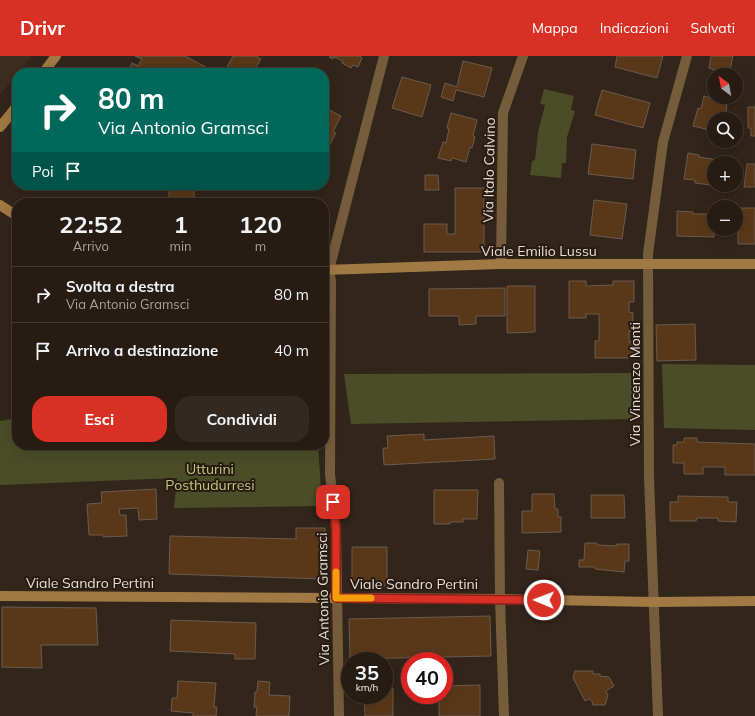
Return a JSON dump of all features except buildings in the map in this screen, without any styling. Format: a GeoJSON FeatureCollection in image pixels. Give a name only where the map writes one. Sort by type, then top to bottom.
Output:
{"type":"FeatureCollection","features":[{"type":"Feature","properties":{"kind":"street"},"geometry":{"type":"LineString","coordinates":[[47,68],[56,56]]}},
{"type":"Feature","properties":{"kind":"street","name":"Via Antonio Gramsci"},"geometry":{"type":"LineString","coordinates":[[329,262],[384,56]]}},
{"type":"Feature","properties":{"kind":"street","name":"Via Italo Calvino"},"geometry":{"type":"LineString","coordinates":[[501,264],[503,113],[523,56]]}},
{"type":"Feature","properties":{"kind":"street","name":"Via Vincenzo Monti"},"geometry":{"type":"LineString","coordinates":[[658,716],[649,478],[648,254],[663,142],[687,56]]}},
{"type":"Feature","properties":{"kind":"street"},"geometry":{"type":"LineString","coordinates":[[0,127],[12,112]]}},
{"type":"Feature","properties":{"kind":"street"},"geometry":{"type":"LineString","coordinates":[[0,205],[12,213]]}},
{"type":"Feature","properties":{"kind":"street","name":"Viale Emilio Lussu"},"geometry":{"type":"LineString","coordinates":[[329,270],[501,264],[755,264]]}},
{"type":"Feature","properties":{"kind":"street","name":"Via Antonio Gramsci"},"geometry":{"type":"LineString","coordinates":[[329,276],[331,281],[330,474],[336,529],[339,716]]}},
{"type":"Feature","properties":{"kind":"street"},"geometry":{"type":"LineString","coordinates":[[499,483],[500,599],[504,716]]}},
{"type":"Feature","properties":{"kind":"street","name":"Viale Sandro Pertini"},"geometry":{"type":"LineString","coordinates":[[0,596],[500,599],[654,602],[755,601]]}},
{"type":"Feature","properties":{"kind":"shaded area"},"geometry":{"type":"Polygon","coordinates":[[[0,56],[32,56],[22,68],[12,68],[12,80],[0,95],[0,56]]]}},
{"type":"Feature","properties":{"kind":"green space"},"geometry":{"type":"Polygon","coordinates":[[[544,89],[574,96],[571,110],[575,111],[567,137],[566,163],[562,163],[561,178],[530,175],[532,161],[535,160],[538,132],[545,105],[540,104],[544,89]]]}},
{"type":"Feature","properties":{"kind":"green space"},"geometry":{"type":"Polygon","coordinates":[[[662,364],[755,365],[755,430],[664,428],[662,364]]]}},
{"type":"Feature","properties":{"kind":"green space"},"geometry":{"type":"Polygon","coordinates":[[[637,373],[634,419],[351,424],[344,374],[637,373]]]}},
{"type":"Feature","properties":{"kind":"green space","name":"Utturini Posthudurresi"},"geometry":{"type":"Polygon","coordinates":[[[12,419],[12,450],[318,450],[322,506],[174,508],[177,478],[0,485],[0,421],[12,419]]]}},
{"type":"Feature","properties":{"kind":"slow traffic"},"geometry":{"type":"LineString","coordinates":[[336,572],[336,598],[371,598]]}},
{"type":"Feature","properties":{"kind":"route"},"geometry":{"type":"LineString","coordinates":[[333,502],[336,529],[336,598],[544,600]]}}]}
